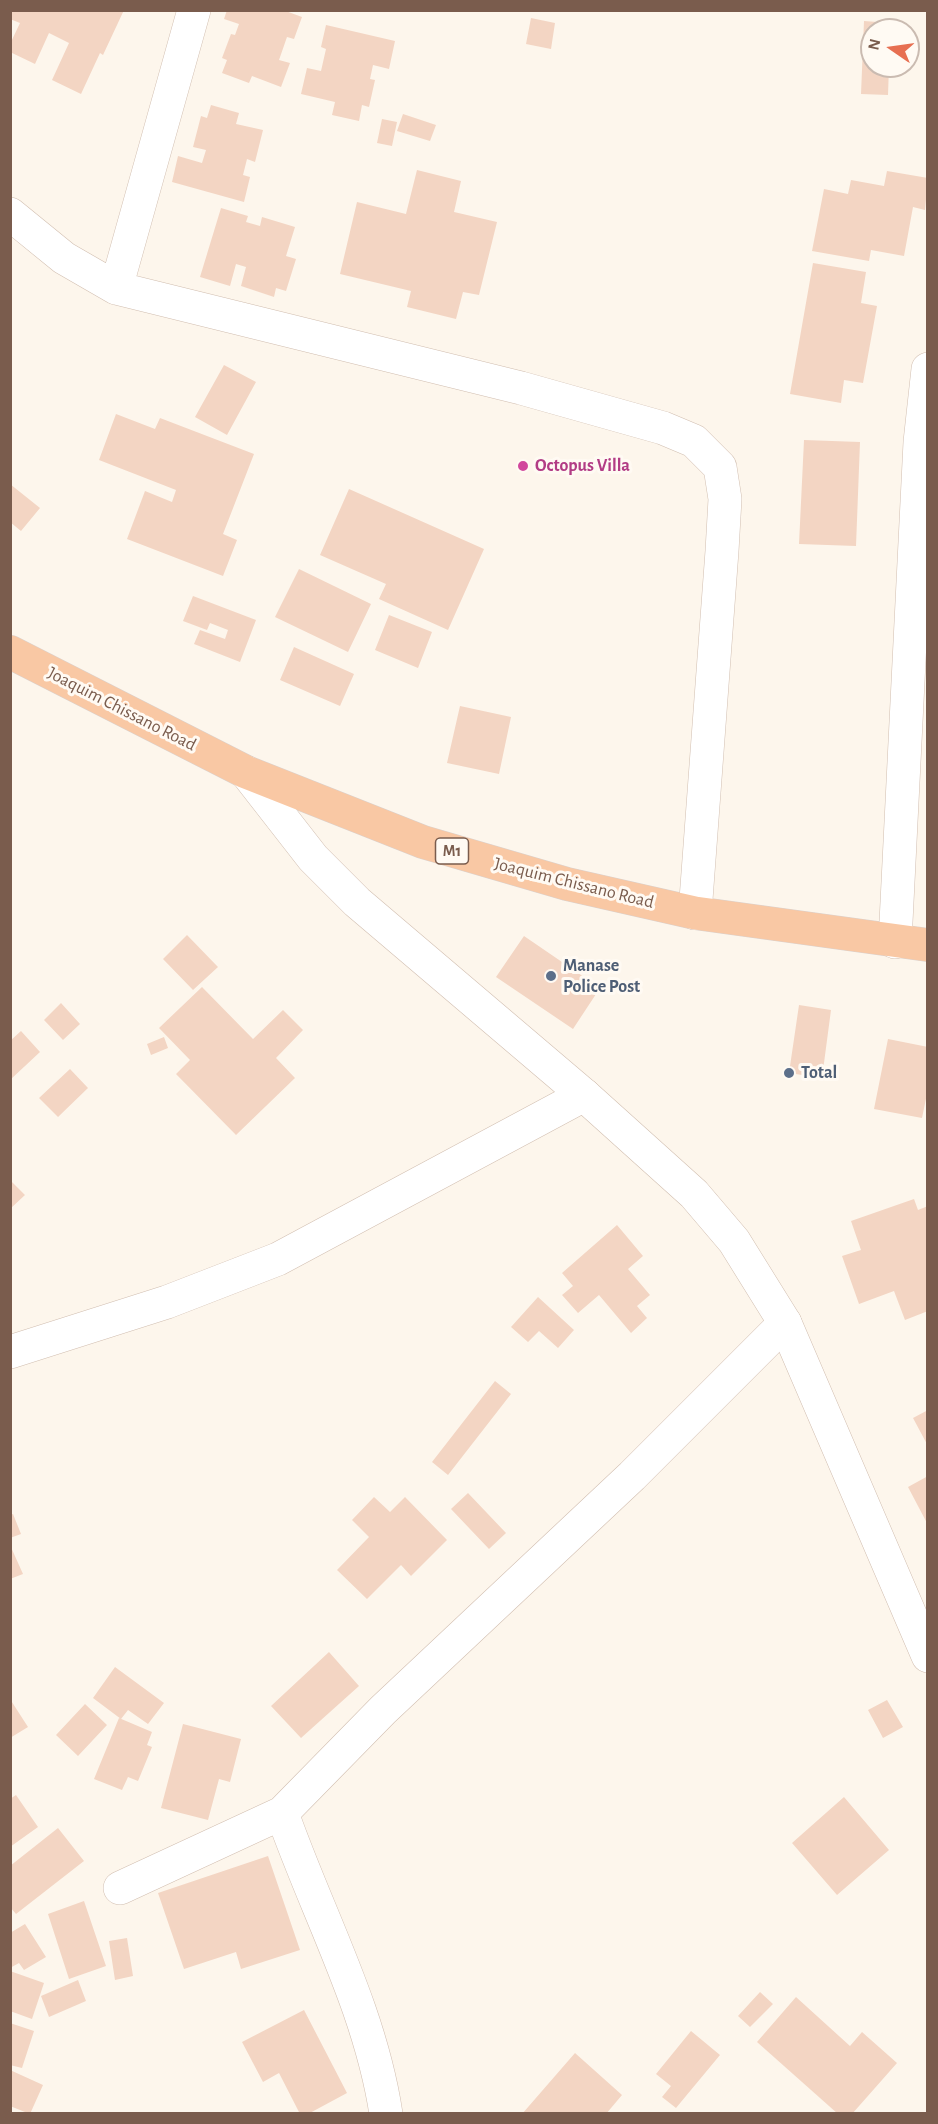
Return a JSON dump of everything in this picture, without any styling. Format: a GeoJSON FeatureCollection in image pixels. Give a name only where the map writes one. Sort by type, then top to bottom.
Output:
{"type":"FeatureCollection","features":[{"type":"Feature","properties":{"kind":"highway","name":"Joaquim Chissano Road"},"geometry":{"type":"LineString","coordinates":[[11,653],[246,772],[423,842],[567,884],[694,913],[927,945]]}},
{"type":"Feature","properties":{"kind":"street"},"geometry":{"type":"LineString","coordinates":[[116,288],[194,10]]}},
{"type":"Feature","properties":{"kind":"street"},"geometry":{"type":"LineString","coordinates":[[10,214],[64,258],[116,288],[521,388],[663,428],[694,441],[720,467],[725,499],[722,551],[694,913]]}},
{"type":"Feature","properties":{"kind":"street"},"geometry":{"type":"LineString","coordinates":[[895,942],[927,369]]}},
{"type":"Feature","properties":{"kind":"street"},"geometry":{"type":"LineString","coordinates":[[246,772],[313,858],[357,902],[584,1095],[694,1194],[734,1241],[785,1323],[927,1656]]}},
{"type":"Feature","properties":{"kind":"street"},"geometry":{"type":"LineString","coordinates":[[10,1352],[167,1302],[278,1259],[584,1095]]}},
{"type":"Feature","properties":{"kind":"street"},"geometry":{"type":"LineString","coordinates":[[120,1888],[282,1813],[383,1710],[632,1476],[785,1323]]}},
{"type":"Feature","properties":{"kind":"street"},"geometry":{"type":"LineString","coordinates":[[282,1813],[361,2013],[380,2073],[386,2114]]}},
{"type":"Feature","properties":{"kind":"building"},"geometry":{"type":"Polygon","coordinates":[[[10,10],[124,10],[103,55],[100,53],[81,94],[52,80],[69,43],[49,33],[35,64],[10,52],[10,44],[20,23],[10,19],[10,10]]]}},
{"type":"Feature","properties":{"kind":"building"},"geometry":{"type":"Polygon","coordinates":[[[227,10],[283,10],[302,17],[294,39],[287,37],[279,60],[290,63],[281,87],[252,76],[249,83],[222,73],[227,60],[222,58],[231,34],[235,35],[239,24],[224,19],[227,10]]]}},
{"type":"Feature","properties":{"kind":"building"},"geometry":{"type":"Polygon","coordinates":[[[531,18],[555,23],[551,49],[526,44],[531,18]]]}},
{"type":"Feature","properties":{"kind":"building"},"geometry":{"type":"Polygon","coordinates":[[[326,25],[395,41],[389,69],[373,65],[370,79],[375,80],[369,107],[362,105],[359,121],[332,115],[335,102],[301,94],[307,68],[321,71],[326,49],[321,47],[326,25]]]}},
{"type":"Feature","properties":{"kind":"building"},"geometry":{"type":"Polygon","coordinates":[[[862,78],[889,78],[888,95],[861,94],[862,78]]]}},
{"type":"Feature","properties":{"kind":"building"},"geometry":{"type":"Polygon","coordinates":[[[211,105],[239,113],[236,124],[263,130],[255,162],[247,159],[243,175],[250,177],[244,202],[172,182],[178,156],[202,163],[206,150],[193,147],[201,116],[207,118],[211,105]]]}},
{"type":"Feature","properties":{"kind":"building"},"geometry":{"type":"Polygon","coordinates":[[[403,114],[436,125],[430,141],[397,131],[403,114]]]}},
{"type":"Feature","properties":{"kind":"building"},"geometry":{"type":"Polygon","coordinates":[[[382,119],[397,122],[392,146],[377,143],[382,119]]]}},
{"type":"Feature","properties":{"kind":"building"},"geometry":{"type":"Polygon","coordinates":[[[417,170],[461,181],[454,212],[497,222],[479,295],[463,292],[456,319],[407,307],[411,291],[340,274],[357,202],[406,214],[417,170]]]}},
{"type":"Feature","properties":{"kind":"building"},"geometry":{"type":"Polygon","coordinates":[[[887,171],[928,178],[925,210],[913,207],[904,256],[871,250],[869,261],[812,251],[824,189],[848,194],[851,180],[884,186],[887,171]]]}},
{"type":"Feature","properties":{"kind":"building"},"geometry":{"type":"Polygon","coordinates":[[[221,208],[248,216],[246,222],[260,226],[262,217],[295,227],[286,256],[296,259],[286,291],[276,288],[274,297],[241,286],[246,267],[236,264],[230,286],[200,277],[221,208]]]}},
{"type":"Feature","properties":{"kind":"building"},"geometry":{"type":"Polygon","coordinates":[[[813,263],[866,272],[861,303],[877,306],[863,383],[844,380],[841,403],[790,394],[813,263]]]}},
{"type":"Feature","properties":{"kind":"building"},"geometry":{"type":"Polygon","coordinates":[[[224,365],[256,382],[227,435],[195,417],[224,365]]]}},
{"type":"Feature","properties":{"kind":"building"},"geometry":{"type":"Polygon","coordinates":[[[116,414],[155,429],[160,418],[254,454],[223,534],[237,540],[223,576],[127,539],[145,491],[172,502],[176,490],[99,460],[116,414]]]}},
{"type":"Feature","properties":{"kind":"building"},"geometry":{"type":"Polygon","coordinates":[[[804,440],[860,442],[856,546],[799,544],[804,440]]]}},
{"type":"Feature","properties":{"kind":"building"},"geometry":{"type":"Polygon","coordinates":[[[10,484],[40,508],[21,531],[10,522],[10,484]]]}},
{"type":"Feature","properties":{"kind":"building"},"geometry":{"type":"Polygon","coordinates":[[[349,489],[484,549],[448,630],[379,599],[386,584],[320,555],[349,489]]]}},
{"type":"Feature","properties":{"kind":"building"},"geometry":{"type":"Polygon","coordinates":[[[299,569],[371,604],[348,652],[275,617],[299,569]]]}},
{"type":"Feature","properties":{"kind":"building"},"geometry":{"type":"Polygon","coordinates":[[[193,596],[256,620],[240,662],[194,644],[200,630],[225,639],[228,630],[210,623],[207,630],[183,621],[193,596]]]}},
{"type":"Feature","properties":{"kind":"building"},"geometry":{"type":"Polygon","coordinates":[[[389,615],[432,632],[418,668],[375,650],[389,615]]]}},
{"type":"Feature","properties":{"kind":"building"},"geometry":{"type":"Polygon","coordinates":[[[294,647],[354,674],[340,706],[280,680],[294,647]]]}},
{"type":"Feature","properties":{"kind":"building"},"geometry":{"type":"Polygon","coordinates":[[[460,706],[511,717],[499,774],[447,763],[460,706]]]}},
{"type":"Feature","properties":{"kind":"building"},"geometry":{"type":"Polygon","coordinates":[[[187,935],[218,967],[193,990],[163,959],[187,935]]]}},
{"type":"Feature","properties":{"kind":"building"},"geometry":{"type":"Polygon","coordinates":[[[524,936],[600,988],[573,1029],[496,977],[524,936]]]}},
{"type":"Feature","properties":{"kind":"building"},"geometry":{"type":"Polygon","coordinates":[[[202,987],[253,1039],[283,1010],[303,1030],[276,1058],[295,1078],[236,1135],[176,1074],[190,1060],[159,1028],[202,987]]]}},
{"type":"Feature","properties":{"kind":"building"},"geometry":{"type":"Polygon","coordinates":[[[61,1003],[80,1024],[63,1040],[44,1020],[61,1003]]]}},
{"type":"Feature","properties":{"kind":"building"},"geometry":{"type":"Polygon","coordinates":[[[799,1005],[831,1010],[822,1078],[789,1073],[799,1005]]]}},
{"type":"Feature","properties":{"kind":"building"},"geometry":{"type":"Polygon","coordinates":[[[21,1031],[40,1052],[10,1080],[10,1041],[21,1031]]]}},
{"type":"Feature","properties":{"kind":"building"},"geometry":{"type":"Polygon","coordinates":[[[164,1037],[168,1048],[151,1055],[147,1044],[164,1037]]]}},
{"type":"Feature","properties":{"kind":"building"},"geometry":{"type":"Polygon","coordinates":[[[888,1039],[928,1047],[928,1089],[922,1118],[874,1109],[888,1039]]]}},
{"type":"Feature","properties":{"kind":"building"},"geometry":{"type":"Polygon","coordinates":[[[70,1069],[88,1088],[58,1117],[39,1098],[70,1069]]]}},
{"type":"Feature","properties":{"kind":"building"},"geometry":{"type":"Polygon","coordinates":[[[10,1180],[25,1195],[10,1209],[10,1180]]]}},
{"type":"Feature","properties":{"kind":"building"},"geometry":{"type":"Polygon","coordinates":[[[914,1199],[918,1210],[928,1206],[928,1311],[905,1320],[894,1291],[859,1304],[842,1256],[861,1250],[851,1221],[914,1199]]]}},
{"type":"Feature","properties":{"kind":"building"},"geometry":{"type":"Polygon","coordinates":[[[617,1225],[643,1256],[628,1269],[650,1295],[637,1306],[647,1318],[631,1333],[599,1295],[578,1313],[562,1295],[573,1286],[562,1273],[617,1225]]]}},
{"type":"Feature","properties":{"kind":"building"},"geometry":{"type":"Polygon","coordinates":[[[538,1297],[574,1330],[558,1348],[539,1331],[528,1342],[511,1327],[538,1297]]]}},
{"type":"Feature","properties":{"kind":"building"},"geometry":{"type":"Polygon","coordinates":[[[495,1381],[511,1394],[448,1475],[432,1462],[495,1381]]]}},
{"type":"Feature","properties":{"kind":"building"},"geometry":{"type":"Polygon","coordinates":[[[928,1410],[928,1446],[913,1418],[928,1410]]]}},
{"type":"Feature","properties":{"kind":"building"},"geometry":{"type":"Polygon","coordinates":[[[928,1476],[928,1525],[908,1487],[928,1476]]]}},
{"type":"Feature","properties":{"kind":"building"},"geometry":{"type":"Polygon","coordinates":[[[468,1493],[506,1533],[489,1549],[451,1509],[468,1493]]]}},
{"type":"Feature","properties":{"kind":"building"},"geometry":{"type":"Polygon","coordinates":[[[374,1497],[390,1512],[405,1497],[447,1540],[411,1576],[401,1565],[367,1599],[337,1570],[369,1537],[352,1520],[374,1497]]]}},
{"type":"Feature","properties":{"kind":"building"},"geometry":{"type":"Polygon","coordinates":[[[13,1514],[21,1534],[10,1538],[10,1515],[13,1514]]]}},
{"type":"Feature","properties":{"kind":"building"},"geometry":{"type":"Polygon","coordinates":[[[10,1545],[23,1574],[10,1579],[10,1545]]]}},
{"type":"Feature","properties":{"kind":"building"},"geometry":{"type":"Polygon","coordinates":[[[329,1652],[359,1686],[301,1738],[271,1706],[329,1652]]]}},
{"type":"Feature","properties":{"kind":"building"},"geometry":{"type":"Polygon","coordinates":[[[115,1667],[164,1703],[148,1724],[128,1710],[121,1719],[93,1698],[115,1667]]]}},
{"type":"Feature","properties":{"kind":"building"},"geometry":{"type":"Polygon","coordinates":[[[10,1699],[28,1727],[10,1738],[10,1699]]]}},
{"type":"Feature","properties":{"kind":"building"},"geometry":{"type":"Polygon","coordinates":[[[887,1700],[903,1727],[883,1738],[868,1710],[887,1700]]]}},
{"type":"Feature","properties":{"kind":"building"},"geometry":{"type":"Polygon","coordinates":[[[85,1704],[107,1725],[78,1756],[56,1735],[85,1704]]]}},
{"type":"Feature","properties":{"kind":"building"},"geometry":{"type":"Polygon","coordinates":[[[119,1718],[152,1732],[147,1745],[152,1747],[138,1781],[128,1777],[122,1790],[94,1779],[119,1718]]]}},
{"type":"Feature","properties":{"kind":"building"},"geometry":{"type":"Polygon","coordinates":[[[183,1724],[241,1739],[230,1782],[219,1779],[208,1820],[161,1808],[183,1724]]]}},
{"type":"Feature","properties":{"kind":"building"},"geometry":{"type":"Polygon","coordinates":[[[16,1795],[38,1827],[10,1847],[10,1799],[16,1795]]]}},
{"type":"Feature","properties":{"kind":"building"},"geometry":{"type":"Polygon","coordinates":[[[844,1797],[889,1850],[837,1895],[792,1843],[844,1797]]]}},
{"type":"Feature","properties":{"kind":"building"},"geometry":{"type":"Polygon","coordinates":[[[58,1828],[84,1861],[16,1914],[10,1907],[10,1866],[58,1828]]]}},
{"type":"Feature","properties":{"kind":"building"},"geometry":{"type":"Polygon","coordinates":[[[268,1856],[300,1950],[241,1969],[236,1952],[184,1969],[158,1893],[268,1856]]]}},
{"type":"Feature","properties":{"kind":"building"},"geometry":{"type":"Polygon","coordinates":[[[84,1901],[106,1966],[69,1979],[48,1914],[84,1901]]]}},
{"type":"Feature","properties":{"kind":"building"},"geometry":{"type":"Polygon","coordinates":[[[25,1924],[46,1957],[24,1970],[19,1963],[10,1968],[10,1933],[25,1924]]]}},
{"type":"Feature","properties":{"kind":"building"},"geometry":{"type":"Polygon","coordinates":[[[127,1938],[133,1976],[115,1980],[109,1941],[127,1938]]]}},
{"type":"Feature","properties":{"kind":"building"},"geometry":{"type":"Polygon","coordinates":[[[10,1971],[44,1983],[32,2019],[10,2011],[10,1971]]]}},
{"type":"Feature","properties":{"kind":"building"},"geometry":{"type":"Polygon","coordinates":[[[78,1980],[86,2001],[49,2017],[41,1996],[78,1980]]]}},
{"type":"Feature","properties":{"kind":"building"},"geometry":{"type":"Polygon","coordinates":[[[760,1992],[773,2004],[750,2027],[738,2016],[760,1992]]]}},
{"type":"Feature","properties":{"kind":"building"},"geometry":{"type":"Polygon","coordinates":[[[796,1997],[850,2046],[862,2032],[897,2063],[852,2114],[838,2114],[757,2042],[796,1997]]]}},
{"type":"Feature","properties":{"kind":"building"},"geometry":{"type":"Polygon","coordinates":[[[304,2010],[347,2093],[308,2114],[300,2114],[279,2073],[263,2082],[242,2042],[304,2010]]]}},
{"type":"Feature","properties":{"kind":"building"},"geometry":{"type":"Polygon","coordinates":[[[10,2023],[34,2031],[22,2068],[10,2065],[10,2023]]]}},
{"type":"Feature","properties":{"kind":"building"},"geometry":{"type":"Polygon","coordinates":[[[691,2031],[720,2055],[676,2108],[662,2097],[671,2086],[656,2074],[691,2031]]]}},
{"type":"Feature","properties":{"kind":"building"},"geometry":{"type":"Polygon","coordinates":[[[575,2053],[622,2095],[606,2114],[522,2114],[575,2053]]]}},
{"type":"Feature","properties":{"kind":"building"},"geometry":{"type":"Polygon","coordinates":[[[10,2070],[43,2085],[30,2114],[10,2106],[10,2070]]]}},
{"type":"Feature","properties":{"kind":"place","name":"Octopus Villa"},"geometry":{"type":"Point","coordinates":[523,466]}},
{"type":"Feature","properties":{"kind":"place","name":"Manase Police Post"},"geometry":{"type":"Point","coordinates":[551,976]}},
{"type":"Feature","properties":{"kind":"place","name":"Total"},"geometry":{"type":"Point","coordinates":[789,1073]}}]}
